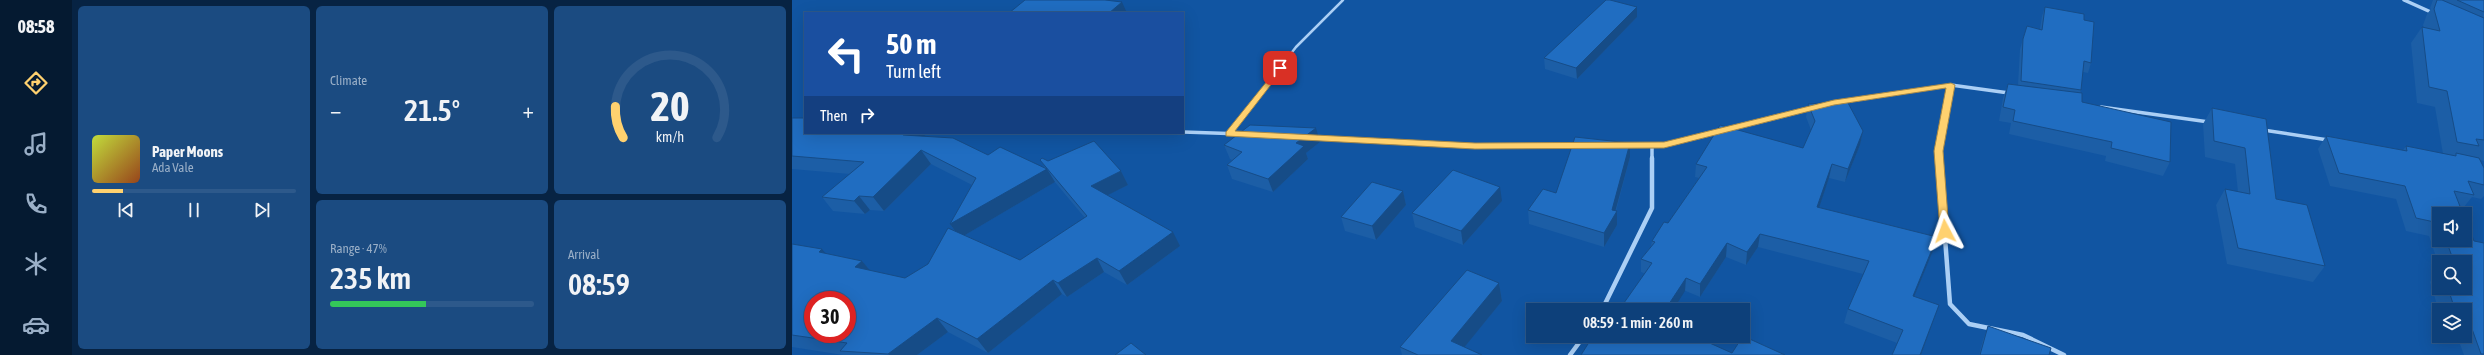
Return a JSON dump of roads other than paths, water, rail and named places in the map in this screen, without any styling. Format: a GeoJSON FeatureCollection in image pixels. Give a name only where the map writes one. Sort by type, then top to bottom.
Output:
{"type":"FeatureCollection","features":[{"type":"Feature","properties":{"kind":"street"},"geometry":{"type":"LineString","coordinates":[[2404,0],[2440,15]]}},
{"type":"Feature","properties":{"kind":"street"},"geometry":{"type":"LineString","coordinates":[[1951,85],[1939,151],[1950,304],[1969,324],[2023,335],[2064,355]]}},
{"type":"Feature","properties":{"kind":"street"},"geometry":{"type":"LineString","coordinates":[[1834,103],[1951,85],[2016,94]]}},
{"type":"Feature","properties":{"kind":"street"},"geometry":{"type":"LineString","coordinates":[[2093,105],[2217,123]]}},
{"type":"Feature","properties":{"kind":"street"},"geometry":{"type":"LineString","coordinates":[[1621,145],[1664,145],[1819,107]]}},
{"type":"Feature","properties":{"kind":"street"},"geometry":{"type":"LineString","coordinates":[[2256,129],[2332,141]]}},
{"type":"Feature","properties":{"kind":"street"},"geometry":{"type":"LineString","coordinates":[[1184,132],[1252,135]]}},
{"type":"Feature","properties":{"kind":"street"},"geometry":{"type":"LineString","coordinates":[[1313,137],[1475,146],[1582,146]]}},
{"type":"Feature","properties":{"kind":"street"},"geometry":{"type":"LineString","coordinates":[[1605,303],[1652,208],[1652,145]]}},
{"type":"Feature","properties":{"kind":"street"},"geometry":{"type":"LineString","coordinates":[[1570,355],[1579,343]]}},
{"type":"Feature","properties":{"kind":"lane"},"geometry":{"type":"LineString","coordinates":[[1229,134],[1299,42],[1319,20],[1343,0]]}}]}
